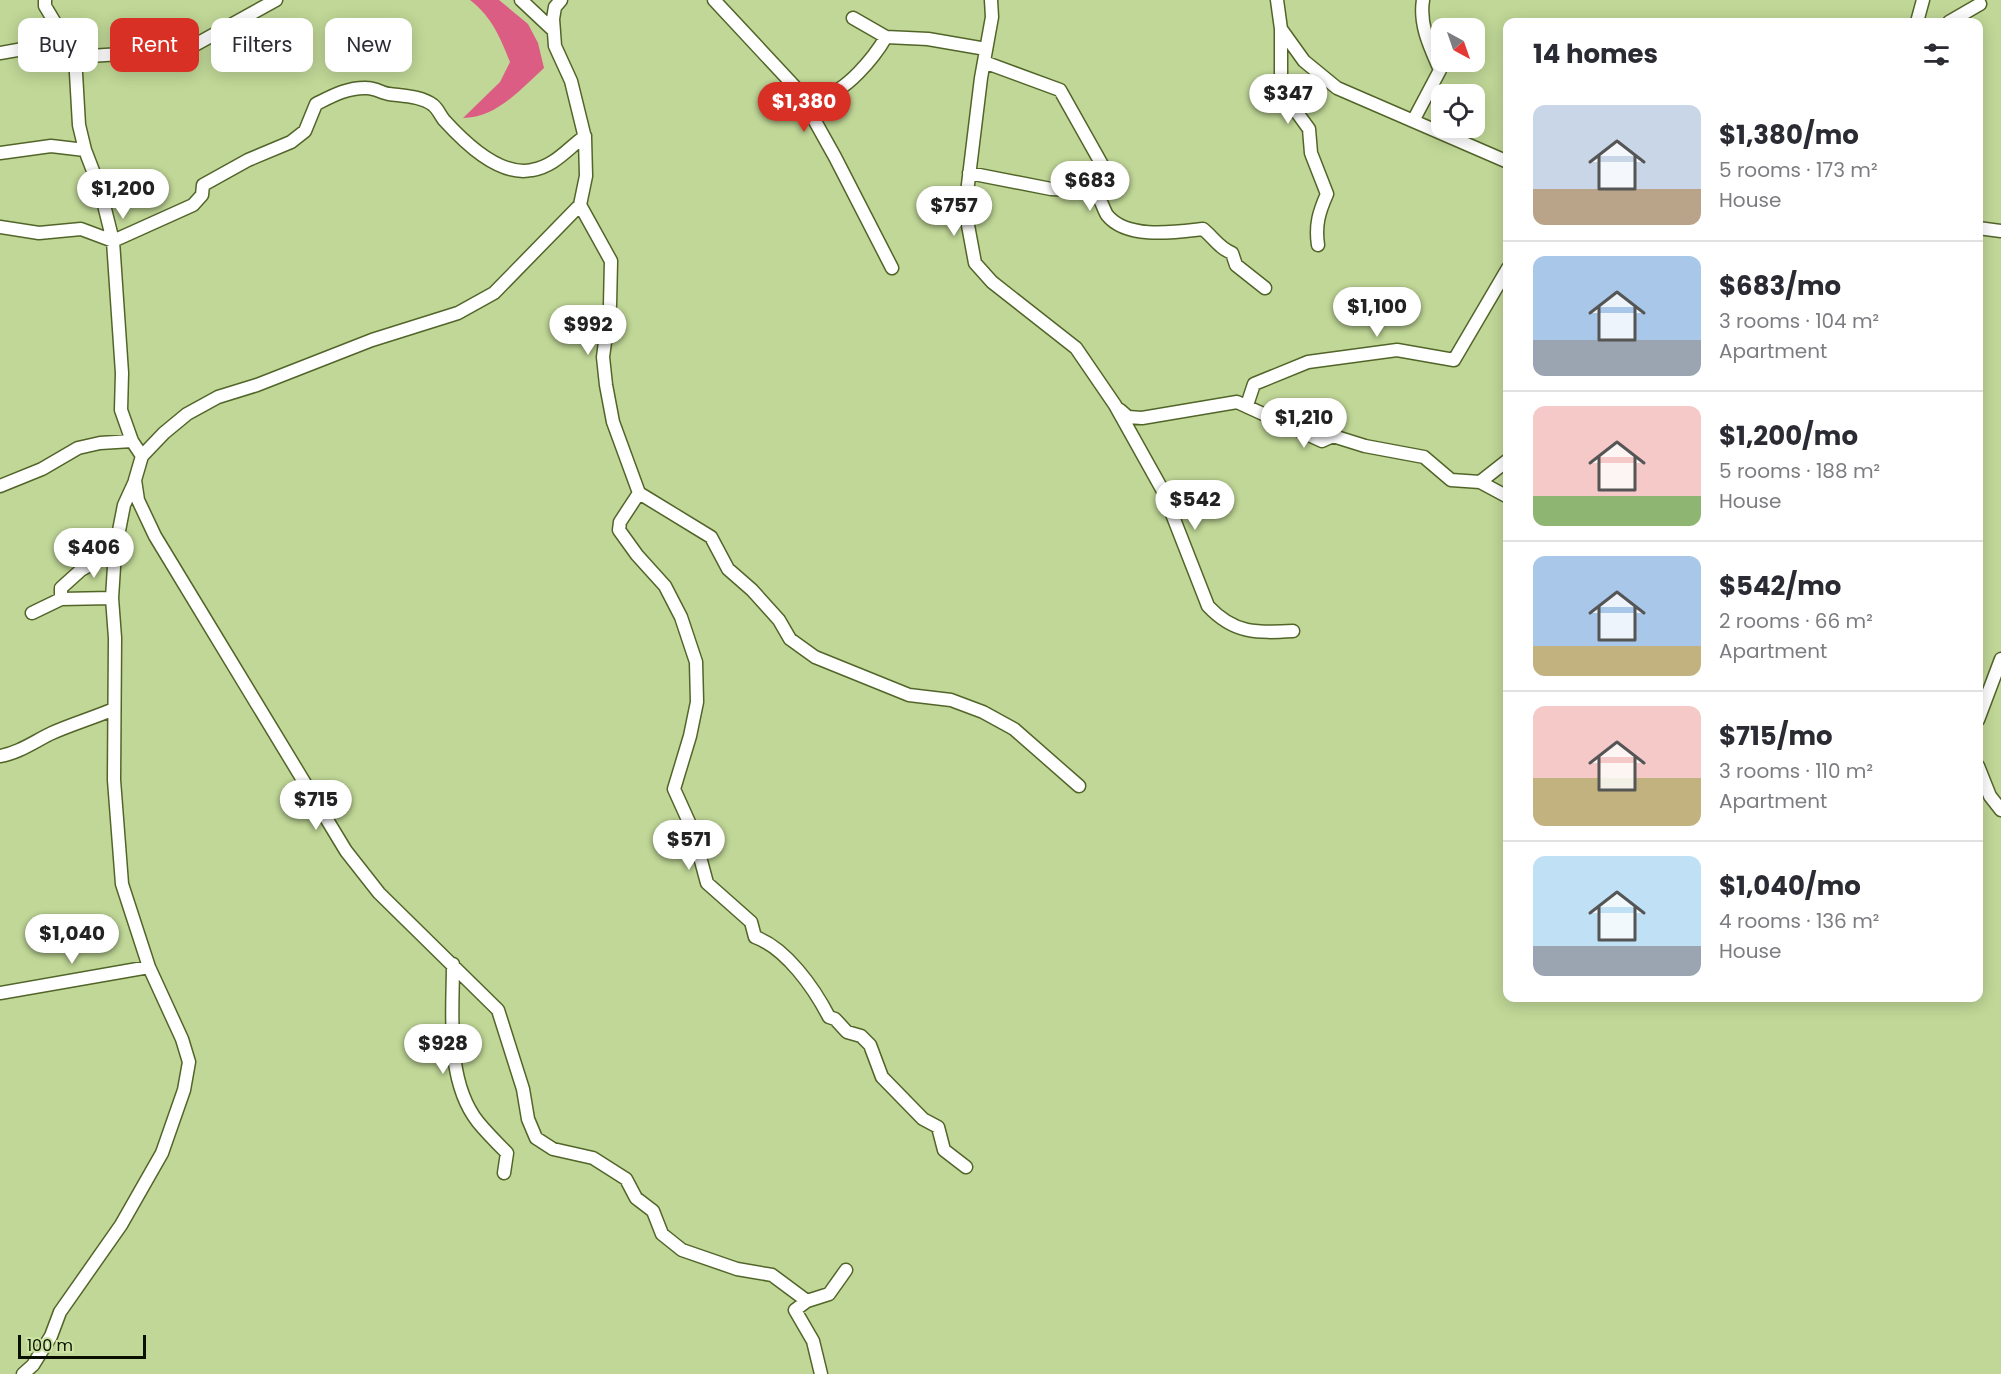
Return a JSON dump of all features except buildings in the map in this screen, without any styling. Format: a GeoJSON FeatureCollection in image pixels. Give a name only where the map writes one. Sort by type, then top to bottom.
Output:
{"type":"FeatureCollection","features":[{"type":"Feature","properties":{"kind":"street"},"geometry":{"type":"LineString","coordinates":[[45,0],[45,6],[52,18]]}},
{"type":"Feature","properties":{"kind":"street"},"geometry":{"type":"LineString","coordinates":[[98,55],[138,53],[193,46],[276,0]]}},
{"type":"Feature","properties":{"kind":"street"},"geometry":{"type":"LineString","coordinates":[[521,0],[554,31]]}},
{"type":"Feature","properties":{"kind":"street"},"geometry":{"type":"LineString","coordinates":[[23,1374],[33,1365],[51,1336],[60,1312],[121,1225],[162,1153],[184,1089],[189,1062],[182,1039],[149,967],[122,884],[114,780],[115,638],[112,598],[115,551],[124,505],[142,456],[164,433],[187,414],[218,397],[257,385],[372,340],[458,313],[494,292],[580,205],[586,176],[585,136],[571,81],[555,45],[553,19],[555,7],[561,0]]}},
{"type":"Feature","properties":{"kind":"street"},"geometry":{"type":"LineString","coordinates":[[714,0],[795,87],[835,157],[892,268]]}},
{"type":"Feature","properties":{"kind":"street"},"geometry":{"type":"LineString","coordinates":[[991,0],[992,17],[964,209],[975,263],[992,282],[1076,348],[1115,405],[1163,491],[1208,606],[1221,620],[1239,629],[1263,633],[1293,631]]}},
{"type":"Feature","properties":{"kind":"street"},"geometry":{"type":"LineString","coordinates":[[1277,0],[1281,29],[1281,80],[1285,96],[1309,129],[1311,153],[1327,194],[1318,213],[1316,231],[1318,245]]}},
{"type":"Feature","properties":{"kind":"street"},"geometry":{"type":"LineString","coordinates":[[1413,121],[1440,70],[1426,38],[1421,12],[1423,0]]}},
{"type":"Feature","properties":{"kind":"street"},"geometry":{"type":"LineString","coordinates":[[1918,18],[1923,0]]}},
{"type":"Feature","properties":{"kind":"street"},"geometry":{"type":"LineString","coordinates":[[1956,18],[1980,4]]}},
{"type":"Feature","properties":{"kind":"street"},"geometry":{"type":"LineString","coordinates":[[853,18],[886,37],[928,39],[985,55],[1060,90],[1110,179],[1099,198],[1107,215],[1121,226],[1148,233],[1203,230],[1214,238],[1221,249],[1232,253],[1236,265],[1265,288]]}},
{"type":"Feature","properties":{"kind":"street"},"geometry":{"type":"LineString","coordinates":[[1281,29],[1304,61],[1337,88],[1503,160]]}},
{"type":"Feature","properties":{"kind":"street"},"geometry":{"type":"LineString","coordinates":[[795,87],[822,96],[834,90],[875,56],[886,37]]}},
{"type":"Feature","properties":{"kind":"street"},"geometry":{"type":"LineString","coordinates":[[0,53],[18,50]]}},
{"type":"Feature","properties":{"kind":"street"},"geometry":{"type":"LineString","coordinates":[[76,72],[80,125],[85,150],[100,189],[113,241],[122,373],[121,410],[132,441],[142,456]]}},
{"type":"Feature","properties":{"kind":"street"},"geometry":{"type":"LineString","coordinates":[[0,227],[39,233],[81,229],[113,241],[193,205],[202,195],[203,185],[248,160],[291,142],[304,130],[316,104],[345,90],[369,88],[387,94],[407,96],[433,105],[458,134],[488,158],[505,168],[530,171],[546,166],[557,160],[585,136]]}},
{"type":"Feature","properties":{"kind":"street"},"geometry":{"type":"LineString","coordinates":[[0,153],[51,146],[85,150]]}},
{"type":"Feature","properties":{"kind":"street"},"geometry":{"type":"LineString","coordinates":[[969,173],[1051,189],[1104,190]]}},
{"type":"Feature","properties":{"kind":"street"},"geometry":{"type":"LineString","coordinates":[[580,205],[611,261],[610,304],[603,357],[606,385],[613,422],[639,494],[711,537],[728,569],[752,590],[779,620],[790,639],[815,657],[909,695],[951,700],[983,712],[1014,729],[1079,786]]}},
{"type":"Feature","properties":{"kind":"street"},"geometry":{"type":"LineString","coordinates":[[1983,229],[2001,231]]}},
{"type":"Feature","properties":{"kind":"street"},"geometry":{"type":"LineString","coordinates":[[1247,405],[1254,384],[1308,362],[1398,350],[1454,360],[1503,277]]}},
{"type":"Feature","properties":{"kind":"street"},"geometry":{"type":"LineString","coordinates":[[1115,405],[1128,417],[1142,418],[1237,402],[1322,441],[1333,435],[1365,446],[1424,457],[1452,480],[1480,482],[1503,494]]}},
{"type":"Feature","properties":{"kind":"street"},"geometry":{"type":"LineString","coordinates":[[0,486],[42,469],[78,448],[100,442],[132,441]]}},
{"type":"Feature","properties":{"kind":"street"},"geometry":{"type":"LineString","coordinates":[[1480,482],[1503,464]]}},
{"type":"Feature","properties":{"kind":"street"},"geometry":{"type":"LineString","coordinates":[[135,480],[138,500],[154,536],[346,851],[379,893],[498,1010],[523,1089],[528,1119],[536,1138],[553,1149],[593,1158],[626,1179],[636,1198],[653,1211],[662,1234],[682,1250],[737,1269],[772,1275],[807,1301]]}},
{"type":"Feature","properties":{"kind":"street"},"geometry":{"type":"LineString","coordinates":[[639,494],[620,522],[619,530],[637,555],[665,586],[681,617],[696,662],[697,702],[690,736],[674,789],[693,831],[707,883],[751,922],[755,937],[769,942],[814,988],[829,1017],[835,1019],[847,1032],[861,1036],[870,1045],[882,1077],[911,1104],[923,1119],[938,1127],[944,1150],[966,1167]]}},
{"type":"Feature","properties":{"kind":"street"},"geometry":{"type":"LineString","coordinates":[[61,598],[61,588],[81,570],[115,551]]}},
{"type":"Feature","properties":{"kind":"street"},"geometry":{"type":"LineString","coordinates":[[32,613],[61,598],[112,598]]}},
{"type":"Feature","properties":{"kind":"street"},"geometry":{"type":"LineString","coordinates":[[1983,707],[2001,659]]}},
{"type":"Feature","properties":{"kind":"street"},"geometry":{"type":"LineString","coordinates":[[0,756],[10,754],[54,732],[114,709]]}},
{"type":"Feature","properties":{"kind":"street"},"geometry":{"type":"LineString","coordinates":[[1983,778],[1990,796],[2001,810]]}},
{"type":"Feature","properties":{"kind":"street"},"geometry":{"type":"LineString","coordinates":[[453,964],[452,1052],[465,1098],[477,1121],[507,1154],[504,1173]]}},
{"type":"Feature","properties":{"kind":"street"},"geometry":{"type":"LineString","coordinates":[[0,993],[149,967]]}},
{"type":"Feature","properties":{"kind":"street"},"geometry":{"type":"LineString","coordinates":[[821,1374],[813,1341],[795,1310],[807,1301],[829,1294],[846,1270]]}},
{"type":"Feature","properties":{"kind":"shaded area"},"geometry":{"type":"Polygon","coordinates":[[[470,0],[499,0],[528,24],[538,43],[544,68],[497,108],[475,117],[463,118],[500,82],[510,62],[490,20],[470,0]]]}}]}
